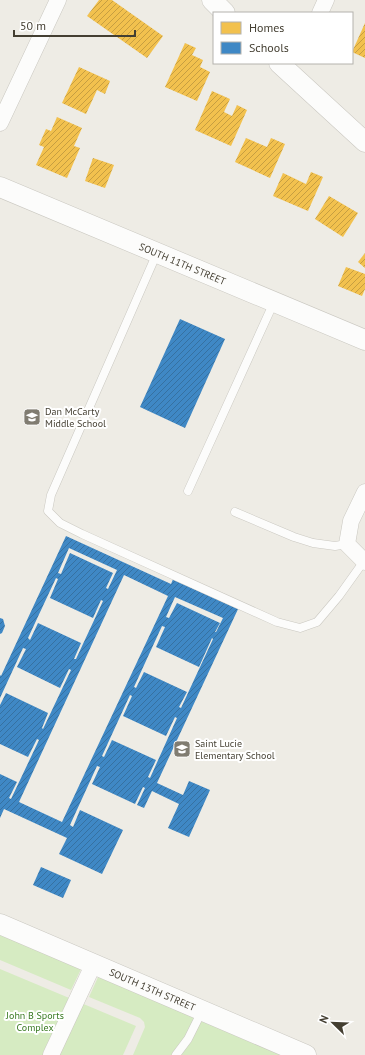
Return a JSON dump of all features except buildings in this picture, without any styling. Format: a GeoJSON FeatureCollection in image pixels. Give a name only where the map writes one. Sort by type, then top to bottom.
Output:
{"type":"FeatureCollection","features":[{"type":"Feature","properties":{"kind":"street"},"geometry":{"type":"LineString","coordinates":[[0,123],[58,0]]}},
{"type":"Feature","properties":{"kind":"street"},"geometry":{"type":"LineString","coordinates":[[212,0],[225,12]]}},
{"type":"Feature","properties":{"kind":"street"},"geometry":{"type":"LineString","coordinates":[[320,12],[326,0]]}},
{"type":"Feature","properties":{"kind":"street"},"geometry":{"type":"LineString","coordinates":[[290,67],[365,142]]}},
{"type":"Feature","properties":{"kind":"street","name":"SOUTH 11TH STREET"},"geometry":{"type":"LineString","coordinates":[[0,187],[365,340]]}},
{"type":"Feature","properties":{"kind":"street"},"geometry":{"type":"LineString","coordinates":[[364,562],[347,544],[351,521],[365,492]]}},
{"type":"Feature","properties":{"kind":"street","name":"SOUTH 13TH STREET"},"geometry":{"type":"LineString","coordinates":[[0,924],[306,1055]]}},
{"type":"Feature","properties":{"kind":"street"},"geometry":{"type":"LineString","coordinates":[[51,1055],[94,963]]}},
{"type":"Feature","properties":{"kind":"lane"},"geometry":{"type":"LineString","coordinates":[[157,253],[51,495],[48,511],[60,523],[82,534],[277,622],[300,628],[317,622],[339,596],[364,562]]}},
{"type":"Feature","properties":{"kind":"lane"},"geometry":{"type":"LineString","coordinates":[[188,491],[274,302]]}},
{"type":"Feature","properties":{"kind":"lane"},"geometry":{"type":"LineString","coordinates":[[235,512],[294,537],[313,543],[335,546],[347,544]]}},
{"type":"Feature","properties":{"kind":"lane"},"geometry":{"type":"LineString","coordinates":[[176,1055],[188,1039],[202,1010]]}},
{"type":"Feature","properties":{"kind":"green space"},"geometry":{"type":"Polygon","coordinates":[[[0,933],[82,967],[71,990],[0,960],[0,933]]]}},
{"type":"Feature","properties":{"kind":"green space","name":"John B Sports Complex"},"geometry":{"type":"Polygon","coordinates":[[[0,969],[136,1026],[123,1055],[0,1055],[0,969]]]}},
{"type":"Feature","properties":{"kind":"green space"},"geometry":{"type":"Polygon","coordinates":[[[99,975],[284,1055],[133,1055],[145,1027],[144,1022],[140,1018],[89,997],[99,975]]]}},
{"type":"Feature","properties":{"kind":"place","name":"Dan McCarty Middle School"},"geometry":{"type":"Point","coordinates":[32,417]}},
{"type":"Feature","properties":{"kind":"place","name":"Saint Lucie Elementary School"},"geometry":{"type":"Point","coordinates":[182,749]}}]}
